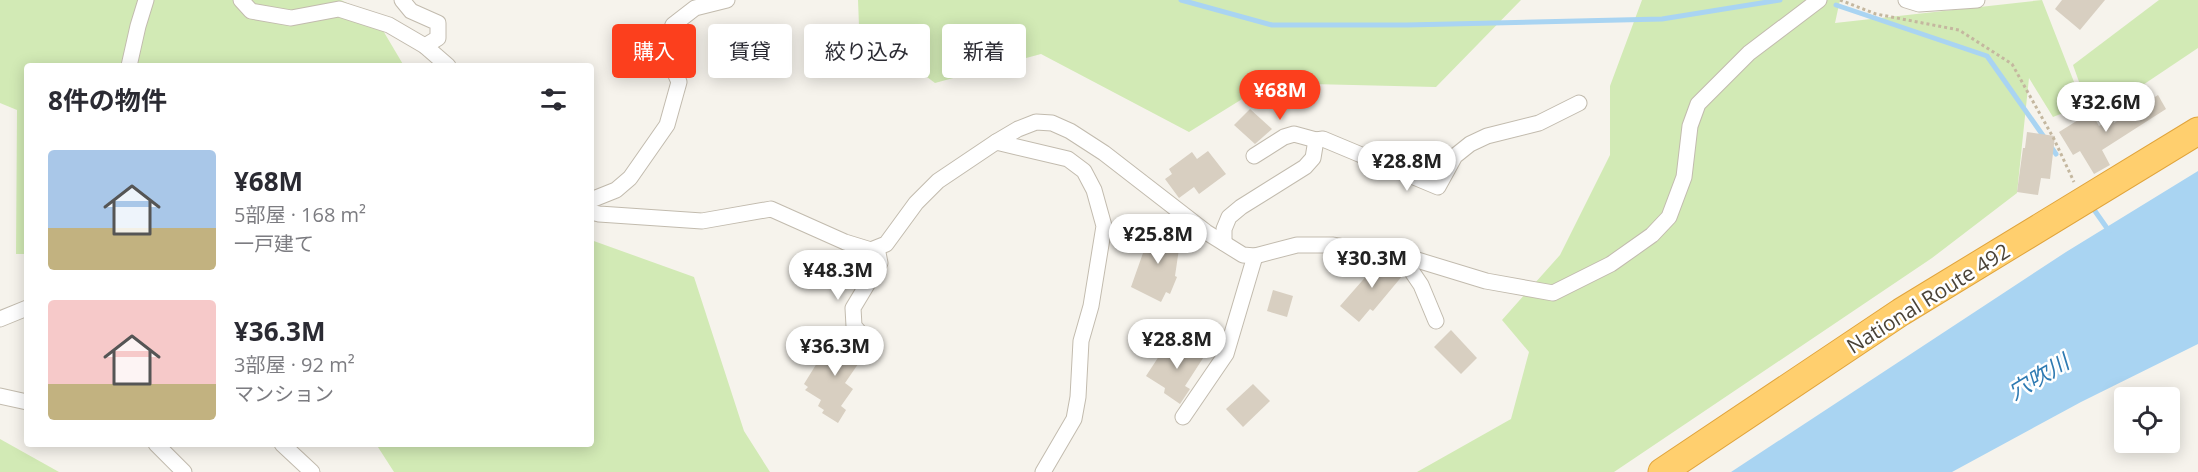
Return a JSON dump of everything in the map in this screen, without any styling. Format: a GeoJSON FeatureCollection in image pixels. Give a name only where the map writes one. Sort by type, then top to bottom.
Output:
{"type":"FeatureCollection","features":[{"type":"Feature","properties":{"kind":"highway","name":"National Route 492"},"geometry":{"type":"LineString","coordinates":[[1662,472],[1901,312],[2198,131]]}},
{"type":"Feature","properties":{"kind":"street"},"geometry":{"type":"LineString","coordinates":[[130,63],[146,0]]}},
{"type":"Feature","properties":{"kind":"street"},"geometry":{"type":"LineString","coordinates":[[241,0],[251,11],[291,18],[339,9],[389,25],[426,46],[445,63]]}},
{"type":"Feature","properties":{"kind":"street"},"geometry":{"type":"LineString","coordinates":[[402,0],[411,11],[438,23],[438,38],[426,46]]}},
{"type":"Feature","properties":{"kind":"street"},"geometry":{"type":"LineString","coordinates":[[594,199],[616,190],[630,178],[667,125],[679,82],[669,59],[667,41],[673,25],[695,8],[727,0]]}},
{"type":"Feature","properties":{"kind":"street"},"geometry":{"type":"LineString","coordinates":[[594,213],[702,221],[771,209],[845,242],[871,250],[886,244],[916,203],[938,181],[1018,129],[1036,122],[1052,123],[1070,131],[1104,153],[1167,203],[1243,255],[1255,256],[1297,245],[1332,245],[1402,257],[1486,281],[1553,293],[1611,264],[1652,235],[1669,217],[1684,177],[1690,126],[1698,104],[1749,53],[1819,0]]}},
{"type":"Feature","properties":{"kind":"street"},"geometry":{"type":"LineString","coordinates":[[1906,0],[1919,4],[1977,0]]}},
{"type":"Feature","properties":{"kind":"street"},"geometry":{"type":"LineString","coordinates":[[1254,156],[1284,137],[1294,134],[1323,140],[1438,187],[1455,156],[1470,144],[1487,136],[1539,123],[1578,103]]}},
{"type":"Feature","properties":{"kind":"street"},"geometry":{"type":"LineString","coordinates":[[1224,243],[1224,229],[1229,217],[1305,167],[1313,158],[1316,140]]}},
{"type":"Feature","properties":{"kind":"street"},"geometry":{"type":"LineString","coordinates":[[996,142],[1068,159],[1084,171],[1094,190],[1104,226],[1091,306],[1081,341],[1078,397],[1074,419],[1043,472]]}},
{"type":"Feature","properties":{"kind":"street"},"geometry":{"type":"LineString","coordinates":[[866,340],[854,326],[853,308],[880,263],[877,248]]}},
{"type":"Feature","properties":{"kind":"street"},"geometry":{"type":"LineString","coordinates":[[1183,417],[1226,354],[1255,256]]}},
{"type":"Feature","properties":{"kind":"street"},"geometry":{"type":"LineString","coordinates":[[1402,257],[1421,285],[1436,321]]}},
{"type":"Feature","properties":{"kind":"street"},"geometry":{"type":"LineString","coordinates":[[0,319],[24,309]]}},
{"type":"Feature","properties":{"kind":"street"},"geometry":{"type":"LineString","coordinates":[[0,396],[24,401]]}},
{"type":"Feature","properties":{"kind":"street"},"geometry":{"type":"LineString","coordinates":[[159,447],[184,472]]}},
{"type":"Feature","properties":{"kind":"street"},"geometry":{"type":"LineString","coordinates":[[285,447],[312,472]]}},
{"type":"Feature","properties":{"kind":"path"},"geometry":{"type":"LineString","coordinates":[[1840,0],[1876,14],[1959,30],[2012,64],[2054,139],[2083,200]]}},
{"type":"Feature","properties":{"kind":"green space"},"geometry":{"type":"Polygon","coordinates":[[[0,0],[341,0],[375,17],[402,63],[24,63],[24,254],[16,254],[17,110],[0,103],[0,0]]]}},
{"type":"Feature","properties":{"kind":"green space"},"geometry":{"type":"Polygon","coordinates":[[[858,0],[1521,0],[1436,87],[1268,83],[1189,132],[1041,54],[1026,58],[1026,24],[942,24],[942,78],[953,78],[935,83],[928,78],[930,24],[859,24],[858,0]]]}},
{"type":"Feature","properties":{"kind":"green space"},"geometry":{"type":"Polygon","coordinates":[[[1642,0],[1840,0],[1835,23],[2042,0],[2083,105],[2053,117],[2029,78],[2017,193],[1932,258],[1614,472],[1417,472],[1511,419],[1529,352],[1502,320],[1560,255],[1610,155],[1610,86],[1642,0]]]}},
{"type":"Feature","properties":{"kind":"green space"},"geometry":{"type":"Polygon","coordinates":[[[2159,0],[2198,0],[2198,48],[2098,115],[2083,93],[2073,65],[2159,0]]]}},
{"type":"Feature","properties":{"kind":"green space"},"geometry":{"type":"Polygon","coordinates":[[[594,241],[694,277],[744,431],[770,472],[394,472],[378,447],[594,447],[594,241]]]}},
{"type":"Feature","properties":{"kind":"green space"},"geometry":{"type":"Polygon","coordinates":[[[0,439],[59,472],[0,472],[0,439]]]}},
{"type":"Feature","properties":{"kind":"water","name":"穴吹川"},"geometry":{"type":"Polygon","coordinates":[[[2198,171],[2198,344],[2081,402],[1952,472],[1731,472],[2066,252],[2198,171]]]}},
{"type":"Feature","properties":{"kind":"building"},"geometry":{"type":"Polygon","coordinates":[[[2062,0],[2105,0],[2080,30],[2055,9],[2062,0]]]}},
{"type":"Feature","properties":{"kind":"building"},"geometry":{"type":"Polygon","coordinates":[[[2158,95],[2166,109],[2102,150],[2110,165],[2094,174],[2080,151],[2073,155],[2059,132],[2091,112],[2099,126],[2112,118],[2114,123],[2158,95]]]}},
{"type":"Feature","properties":{"kind":"building"},"geometry":{"type":"Polygon","coordinates":[[[1250,109],[1272,129],[1255,144],[1234,125],[1250,109]]]}},
{"type":"Feature","properties":{"kind":"building"},"geometry":{"type":"Polygon","coordinates":[[[2027,132],[2055,136],[2050,179],[2041,178],[2038,195],[2017,192],[2027,132]]]}},
{"type":"Feature","properties":{"kind":"building"},"geometry":{"type":"Polygon","coordinates":[[[1208,151],[1226,174],[1199,194],[1194,187],[1179,198],[1165,179],[1172,174],[1169,169],[1192,152],[1197,159],[1208,151]]]}},
{"type":"Feature","properties":{"kind":"building"},"geometry":{"type":"Polygon","coordinates":[[[1155,230],[1181,235],[1175,276],[1177,277],[1170,294],[1166,292],[1161,302],[1131,287],[1149,236],[1155,230]]]}},
{"type":"Feature","properties":{"kind":"building"},"geometry":{"type":"Polygon","coordinates":[[[1370,261],[1396,266],[1403,275],[1373,311],[1370,309],[1359,322],[1340,306],[1369,273],[1363,269],[1370,261]]]}},
{"type":"Feature","properties":{"kind":"building"},"geometry":{"type":"Polygon","coordinates":[[[1273,290],[1293,296],[1287,317],[1267,311],[1273,290]]]}},
{"type":"Feature","properties":{"kind":"building"},"geometry":{"type":"Polygon","coordinates":[[[1451,330],[1477,358],[1461,374],[1434,347],[1451,330]]]}},
{"type":"Feature","properties":{"kind":"building"},"geometry":{"type":"Polygon","coordinates":[[[841,334],[867,351],[845,383],[853,389],[841,406],[846,410],[838,423],[822,413],[824,410],[818,406],[821,400],[805,390],[808,387],[804,384],[817,363],[820,365],[841,334]]]}},
{"type":"Feature","properties":{"kind":"building"},"geometry":{"type":"Polygon","coordinates":[[[1187,340],[1207,352],[1185,386],[1190,389],[1180,404],[1164,393],[1165,388],[1146,376],[1163,350],[1176,358],[1187,340]]]}},
{"type":"Feature","properties":{"kind":"building"},"geometry":{"type":"Polygon","coordinates":[[[1253,384],[1270,401],[1243,427],[1226,409],[1253,384]]]}},
{"type":"Feature","properties":{"kind":"waterway"},"geometry":{"type":"LineString","coordinates":[[1181,0],[1272,25],[1407,25],[1662,19],[1780,0]]}},
{"type":"Feature","properties":{"kind":"waterway"},"geometry":{"type":"LineString","coordinates":[[1836,5],[1987,56],[2056,154]]}},
{"type":"Feature","properties":{"kind":"waterway"},"geometry":{"type":"LineString","coordinates":[[2090,204],[2109,231]]}}]}
